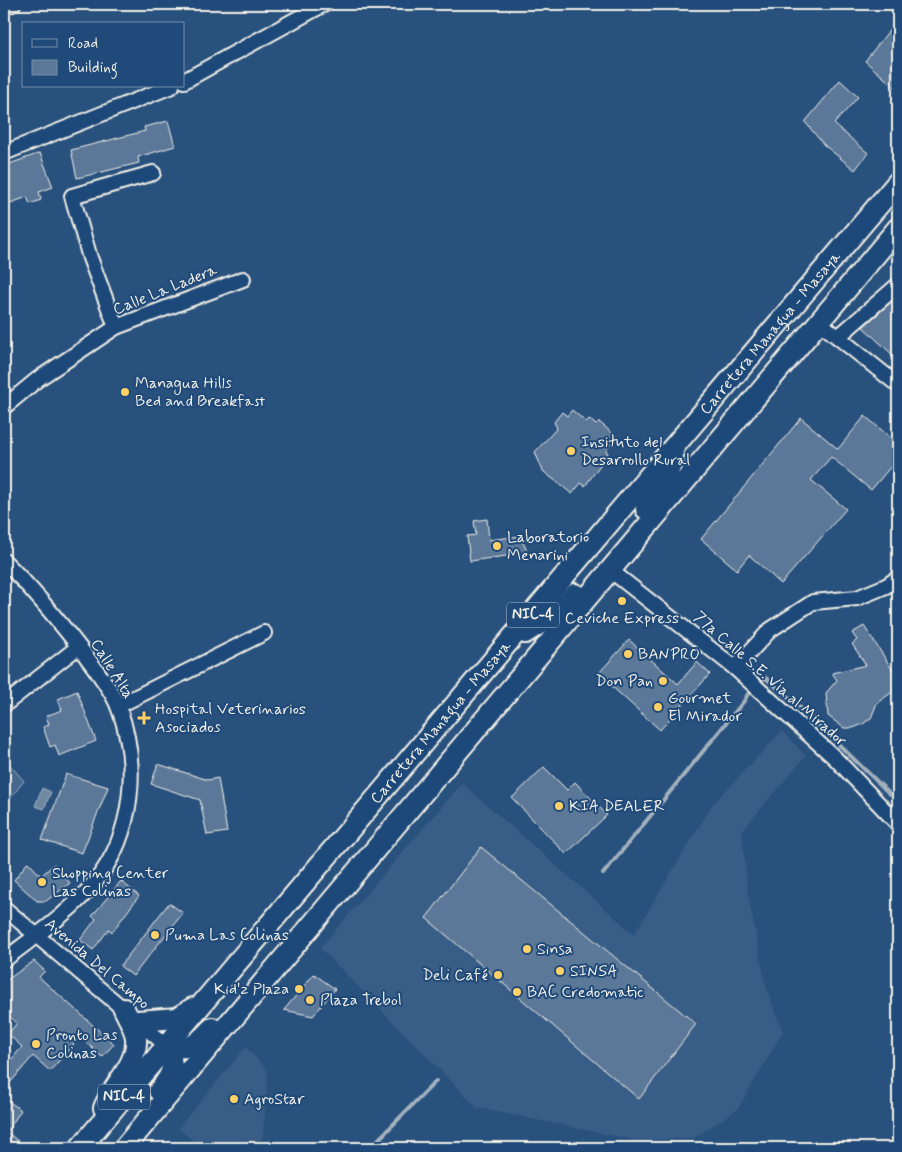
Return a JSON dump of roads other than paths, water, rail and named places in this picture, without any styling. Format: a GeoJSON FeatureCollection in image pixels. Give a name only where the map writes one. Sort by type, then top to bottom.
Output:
{"type":"FeatureCollection","features":[{"type":"Feature","properties":{"kind":"highway","name":"Carretera Managua - Masaya"},"geometry":{"type":"LineString","coordinates":[[80,1148],[510,643],[898,182]]}},
{"type":"Feature","properties":{"kind":"highway","name":"Carretera Managua - Masaya"},"geometry":{"type":"LineString","coordinates":[[124,1148],[898,228]]}},
{"type":"Feature","properties":{"kind":"highway"},"geometry":{"type":"LineString","coordinates":[[510,643],[560,611],[596,572],[610,570],[616,548],[658,494],[672,464],[674,447]]}},
{"type":"Feature","properties":{"kind":"highway"},"geometry":{"type":"LineString","coordinates":[[167,1046],[185,1049],[193,1046],[248,986],[279,965]]}},
{"type":"Feature","properties":{"kind":"highway"},"geometry":{"type":"LineString","coordinates":[[96,1130],[109,1094],[134,1058],[136,1036],[131,1015],[162,1021],[177,1018],[205,1000]]}},
{"type":"Feature","properties":{"kind":"highway"},"geometry":{"type":"LineString","coordinates":[[110,1148],[170,1078],[174,1064],[167,1046]]}},
{"type":"Feature","properties":{"kind":"street"},"geometry":{"type":"LineString","coordinates":[[4,4],[13,4]]}},
{"type":"Feature","properties":{"kind":"street"},"geometry":{"type":"LineString","coordinates":[[185,80],[324,4]]}},
{"type":"Feature","properties":{"kind":"street"},"geometry":{"type":"LineString","coordinates":[[4,153],[167,88]]}},
{"type":"Feature","properties":{"kind":"street"},"geometry":{"type":"LineString","coordinates":[[116,328],[90,258],[72,196],[153,173]]}},
{"type":"Feature","properties":{"kind":"street","name":"Calle La Ladera"},"geometry":{"type":"LineString","coordinates":[[4,407],[38,380],[116,328],[243,278]]}},
{"type":"Feature","properties":{"kind":"street"},"geometry":{"type":"LineString","coordinates":[[838,337],[898,284]]}},
{"type":"Feature","properties":{"kind":"street"},"geometry":{"type":"LineString","coordinates":[[819,322],[898,385]]}},
{"type":"Feature","properties":{"kind":"street","name":"Calle Alta"},"geometry":{"type":"LineString","coordinates":[[4,561],[48,607],[99,674],[118,706],[130,752],[132,784],[125,821],[115,851],[96,881],[74,906],[4,960]]}},
{"type":"Feature","properties":{"kind":"street","name":"77a Calle S.E. Vía al Mirador"},"geometry":{"type":"LineString","coordinates":[[610,570],[735,668],[835,758],[898,824]]}},
{"type":"Feature","properties":{"kind":"street"},"geometry":{"type":"LineString","coordinates":[[735,668],[770,630],[812,602],[857,598],[886,586],[898,578]]}},
{"type":"Feature","properties":{"kind":"street"},"geometry":{"type":"LineString","coordinates":[[118,706],[264,633]]}},
{"type":"Feature","properties":{"kind":"street"},"geometry":{"type":"LineString","coordinates":[[4,705],[78,647]]}},
{"type":"Feature","properties":{"kind":"street","name":"Avenida Del Campo"},"geometry":{"type":"LineString","coordinates":[[4,908],[167,1046]]}},
{"type":"Feature","properties":{"kind":"waterway"},"geometry":{"type":"LineString","coordinates":[[757,683],[766,678],[803,710],[890,794]]}},
{"type":"Feature","properties":{"kind":"waterway"},"geometry":{"type":"LineString","coordinates":[[603,874],[744,701],[752,687]]}},
{"type":"Feature","properties":{"kind":"waterway"},"geometry":{"type":"LineString","coordinates":[[370,1148],[436,1081]]}},
{"type":"Feature","properties":{"kind":"place","name":"Managua Hills Bed and Breakfast"},"geometry":{"type":"Point","coordinates":[125,392]}},
{"type":"Feature","properties":{"kind":"place","name":"Insituto del Desarrollo Rural"},"geometry":{"type":"Point","coordinates":[571,451]}},
{"type":"Feature","properties":{"kind":"place","name":"Laboratorio Menarini"},"geometry":{"type":"Point","coordinates":[497,546]}},
{"type":"Feature","properties":{"kind":"place","name":"Ceviche Express"},"geometry":{"type":"Point","coordinates":[622,601]}},
{"type":"Feature","properties":{"kind":"place","name":"BANPRO"},"geometry":{"type":"Point","coordinates":[628,654]}},
{"type":"Feature","properties":{"kind":"place","name":"Don Pan"},"geometry":{"type":"Point","coordinates":[663,681]}},
{"type":"Feature","properties":{"kind":"place","name":"Gourmet El Mirador"},"geometry":{"type":"Point","coordinates":[658,707]}},
{"type":"Feature","properties":{"kind":"place","name":"Hospital Veterinarios Asociados"},"geometry":{"type":"Point","coordinates":[144,718]}},
{"type":"Feature","properties":{"kind":"place","name":"KIA DEALER"},"geometry":{"type":"Point","coordinates":[559,806]}},
{"type":"Feature","properties":{"kind":"place","name":"Shopping Center Las Colinas"},"geometry":{"type":"Point","coordinates":[42,882]}},
{"type":"Feature","properties":{"kind":"place","name":"Puma Las Colinas"},"geometry":{"type":"Point","coordinates":[155,935]}},
{"type":"Feature","properties":{"kind":"place","name":"Sinsa"},"geometry":{"type":"Point","coordinates":[527,949]}},
{"type":"Feature","properties":{"kind":"place","name":"SINSA"},"geometry":{"type":"Point","coordinates":[560,971]}},
{"type":"Feature","properties":{"kind":"place","name":"Deli Café"},"geometry":{"type":"Point","coordinates":[498,975]}},
{"type":"Feature","properties":{"kind":"place","name":"Kid'z Plaza"},"geometry":{"type":"Point","coordinates":[299,989]}},
{"type":"Feature","properties":{"kind":"place","name":"BAC Credomatic"},"geometry":{"type":"Point","coordinates":[517,992]}},
{"type":"Feature","properties":{"kind":"place","name":"Plaza Trebol"},"geometry":{"type":"Point","coordinates":[310,1000]}},
{"type":"Feature","properties":{"kind":"place","name":"Pronto Las Colinas"},"geometry":{"type":"Point","coordinates":[36,1044]}},
{"type":"Feature","properties":{"kind":"place","name":"AgroStar"},"geometry":{"type":"Point","coordinates":[234,1099]}}]}
